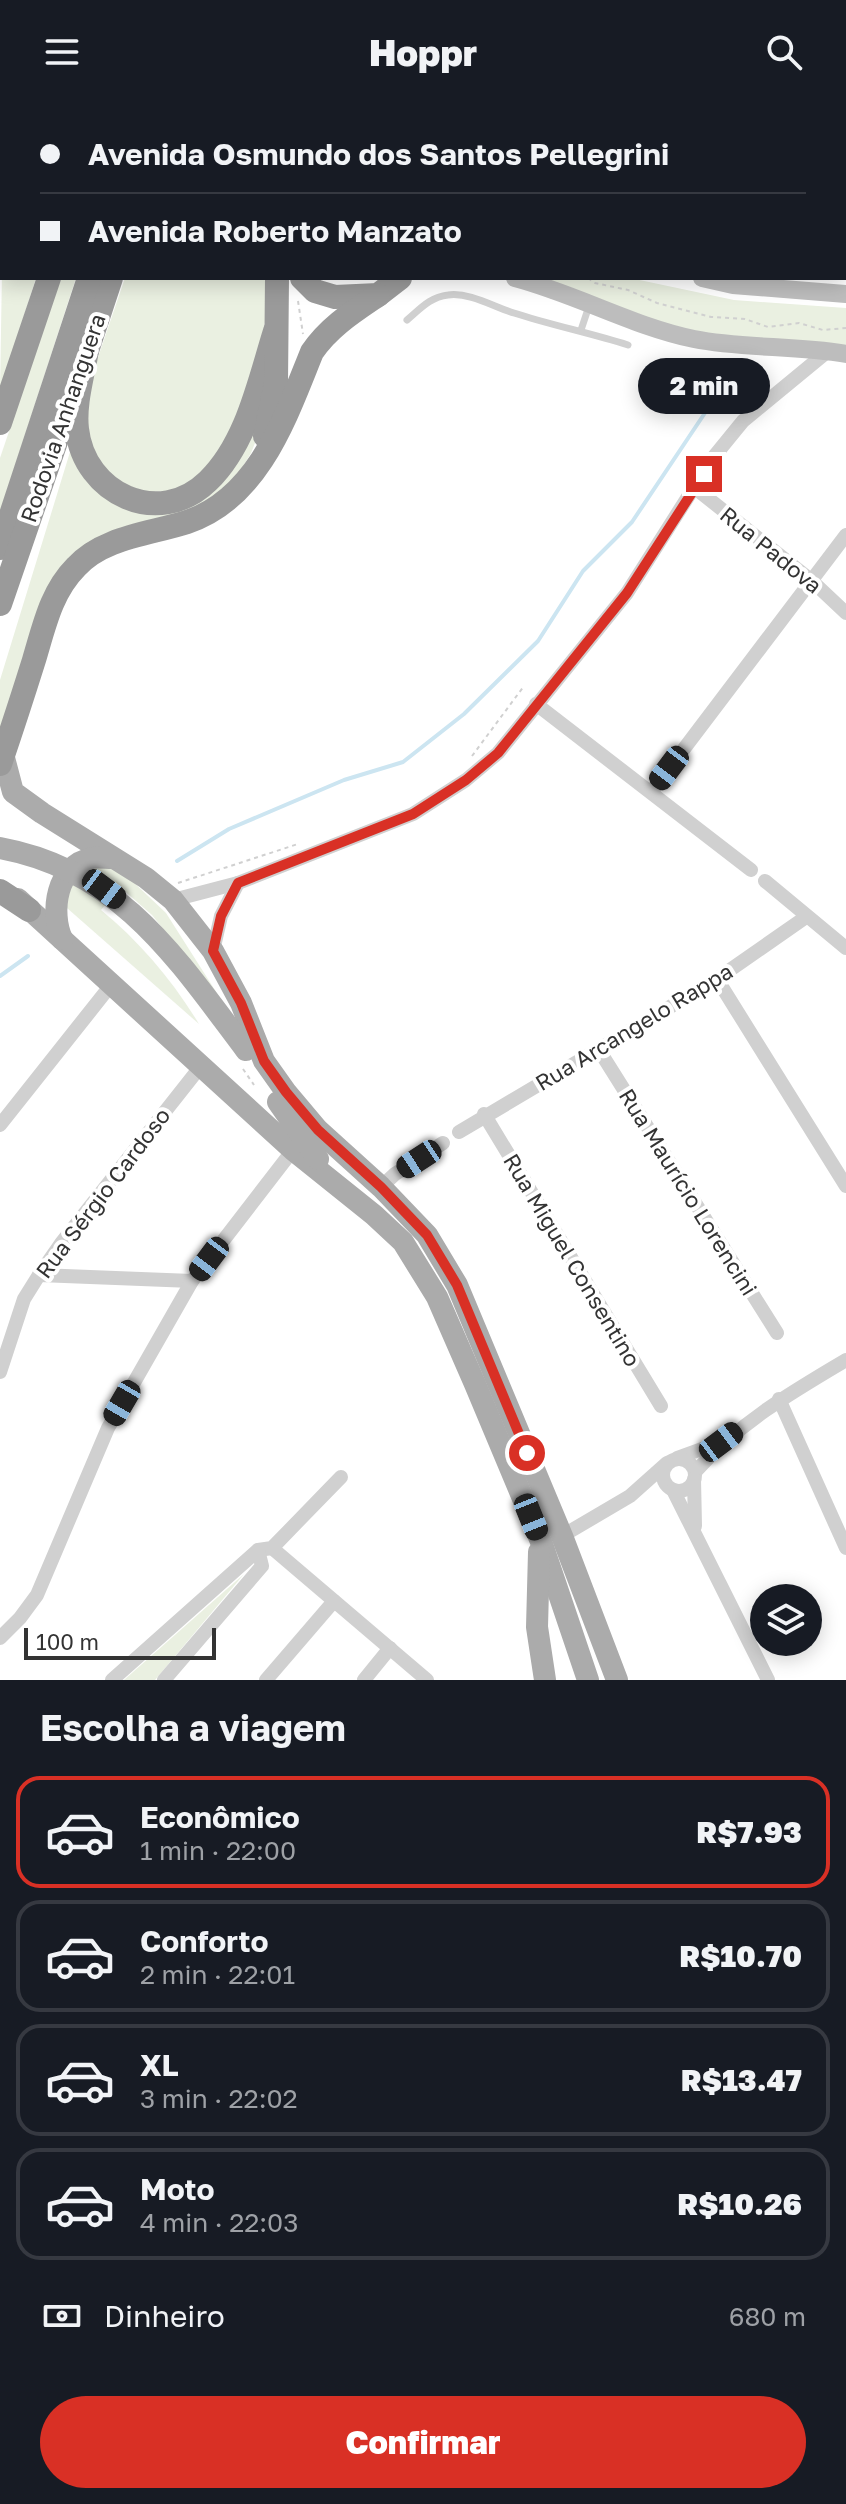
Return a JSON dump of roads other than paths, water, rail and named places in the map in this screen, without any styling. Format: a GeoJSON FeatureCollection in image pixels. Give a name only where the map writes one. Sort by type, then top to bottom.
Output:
{"type":"FeatureCollection","features":[{"type":"Feature","properties":{"kind":"highway"},"geometry":{"type":"LineString","coordinates":[[0,423],[48,280]]}},
{"type":"Feature","properties":{"kind":"highway","name":"Rodovia Anhanguera"},"geometry":{"type":"LineString","coordinates":[[0,548],[88,280]]}},
{"type":"Feature","properties":{"kind":"highway","name":"Rodovia Anhanguera"},"geometry":{"type":"LineString","coordinates":[[0,604],[110,280]]}},
{"type":"Feature","properties":{"kind":"highway"},"geometry":{"type":"LineString","coordinates":[[249,476],[269,426],[276,383],[277,280]]}},
{"type":"Feature","properties":{"kind":"highway"},"geometry":{"type":"LineString","coordinates":[[2,759],[51,604],[74,568],[100,548],[188,522],[229,499],[249,476],[280,430],[312,352],[330,328],[398,280]]}},
{"type":"Feature","properties":{"kind":"highway"},"geometry":{"type":"LineString","coordinates":[[305,281],[325,296],[378,295]]}},
{"type":"Feature","properties":{"kind":"highway"},"geometry":{"type":"LineString","coordinates":[[87,350],[77,416],[77,430],[85,460],[92,472],[110,489],[138,502],[154,504],[170,502],[198,490],[222,465],[246,419],[275,331]]}},
{"type":"Feature","properties":{"kind":"highway"},"geometry":{"type":"LineString","coordinates":[[0,891],[29,910]]}},
{"type":"Feature","properties":{"kind":"main road"},"geometry":{"type":"LineString","coordinates":[[2,759],[13,792],[166,894],[213,951],[241,1003],[264,1061],[286,1092],[318,1130],[381,1187],[427,1235],[457,1285],[552,1540],[588,1680]]}},
{"type":"Feature","properties":{"kind":"main road"},"geometry":{"type":"LineString","coordinates":[[0,848],[54,862],[83,876],[125,905],[152,931],[184,967],[245,1060],[304,1141],[353,1199]]}},
{"type":"Feature","properties":{"kind":"main road"},"geometry":{"type":"LineString","coordinates":[[63,941],[56,913],[63,880],[78,864],[92,858],[112,858]]}},
{"type":"Feature","properties":{"kind":"main road"},"geometry":{"type":"LineString","coordinates":[[0,882],[293,1150],[403,1242],[437,1297],[617,1680]]}},
{"type":"Feature","properties":{"kind":"main road"},"geometry":{"type":"LineString","coordinates":[[245,1060],[286,1092]]}},
{"type":"Feature","properties":{"kind":"main road"},"geometry":{"type":"LineString","coordinates":[[545,1680],[537,1627],[539,1551],[552,1540]]}},
{"type":"Feature","properties":{"kind":"street"},"geometry":{"type":"LineString","coordinates":[[521,280],[647,326],[693,338],[736,345],[837,353]]}},
{"type":"Feature","properties":{"kind":"street"},"geometry":{"type":"LineString","coordinates":[[711,280],[733,285],[846,294]]}},
{"type":"Feature","properties":{"kind":"street"},"geometry":{"type":"LineString","coordinates":[[166,894],[238,883],[413,814],[466,780],[498,753],[627,593],[712,459],[743,421],[837,353]]}},
{"type":"Feature","properties":{"kind":"street","name":"Rua Padova"},"geometry":{"type":"LineString","coordinates":[[695,488],[812,581],[846,613]]}},
{"type":"Feature","properties":{"kind":"street"},"geometry":{"type":"LineString","coordinates":[[652,791],[846,535]]}},
{"type":"Feature","properties":{"kind":"street"},"geometry":{"type":"LineString","coordinates":[[536,704],[751,870]]}},
{"type":"Feature","properties":{"kind":"street"},"geometry":{"type":"LineString","coordinates":[[765,881],[846,948]]}},
{"type":"Feature","properties":{"kind":"street"},"geometry":{"type":"LineString","coordinates":[[213,951],[221,916],[238,883]]}},
{"type":"Feature","properties":{"kind":"street","name":"Rua Arcangelo Rappa"},"geometry":{"type":"LineString","coordinates":[[459,1132],[484,1114],[717,979],[806,917]]}},
{"type":"Feature","properties":{"kind":"street"},"geometry":{"type":"LineString","coordinates":[[717,979],[846,1186]]}},
{"type":"Feature","properties":{"kind":"street"},"geometry":{"type":"LineString","coordinates":[[0,1125],[111,985]]}},
{"type":"Feature","properties":{"kind":"street","name":"Rua Maurício Lorencini"},"geometry":{"type":"LineString","coordinates":[[599,1050],[777,1333]]}},
{"type":"Feature","properties":{"kind":"street","name":"Rua Sérgio Cardoso"},"geometry":{"type":"LineString","coordinates":[[0,1372],[24,1299],[39,1275],[201,1066]]}},
{"type":"Feature","properties":{"kind":"street","name":"Rua Miguel Consentino"},"geometry":{"type":"LineString","coordinates":[[484,1114],[661,1406]]}},
{"type":"Feature","properties":{"kind":"street"},"geometry":{"type":"LineString","coordinates":[[381,1187],[395,1174],[443,1143]]}},
{"type":"Feature","properties":{"kind":"street"},"geometry":{"type":"LineString","coordinates":[[0,1638],[37,1595],[108,1428],[192,1281],[293,1150]]}},
{"type":"Feature","properties":{"kind":"street"},"geometry":{"type":"LineString","coordinates":[[39,1275],[192,1281]]}},
{"type":"Feature","properties":{"kind":"street"},"geometry":{"type":"LineString","coordinates":[[630,1496],[670,1488],[684,1490],[721,1442],[779,1399],[846,1360]]}},
{"type":"Feature","properties":{"kind":"street"},"geometry":{"type":"LineString","coordinates":[[779,1399],[846,1548]]}},
{"type":"Feature","properties":{"kind":"street"},"geometry":{"type":"LineString","coordinates":[[552,1540],[630,1496],[672,1461],[721,1442]]}},
{"type":"Feature","properties":{"kind":"street"},"geometry":{"type":"LineString","coordinates":[[672,1461],[690,1463],[694,1476],[695,1530]]}},
{"type":"Feature","properties":{"kind":"street"},"geometry":{"type":"LineString","coordinates":[[672,1461],[662,1477],[695,1530],[768,1680]]}},
{"type":"Feature","properties":{"kind":"street"},"geometry":{"type":"LineString","coordinates":[[112,1680],[265,1549],[341,1477]]}},
{"type":"Feature","properties":{"kind":"street"},"geometry":{"type":"LineString","coordinates":[[265,1549],[334,1601],[427,1680]]}},
{"type":"Feature","properties":{"kind":"street"},"geometry":{"type":"LineString","coordinates":[[164,1680],[262,1566],[265,1549]]}},
{"type":"Feature","properties":{"kind":"street"},"geometry":{"type":"LineString","coordinates":[[266,1680],[334,1601]]}},
{"type":"Feature","properties":{"kind":"street"},"geometry":{"type":"LineString","coordinates":[[364,1680],[390,1648]]}},
{"type":"Feature","properties":{"kind":"lane"},"geometry":{"type":"LineString","coordinates":[[407,320],[429,300],[450,294],[470,297],[628,345]]}},
{"type":"Feature","properties":{"kind":"lane"},"geometry":{"type":"LineString","coordinates":[[581,330],[590,303]]}},
{"type":"Feature","properties":{"kind":"waterway"},"geometry":{"type":"LineString","coordinates":[[177,861],[229,829],[344,780],[403,762],[464,714],[538,641],[583,571],[632,522],[733,371]]}},
{"type":"Feature","properties":{"kind":"waterway"},"geometry":{"type":"LineString","coordinates":[[0,976],[28,956]]}}]}
